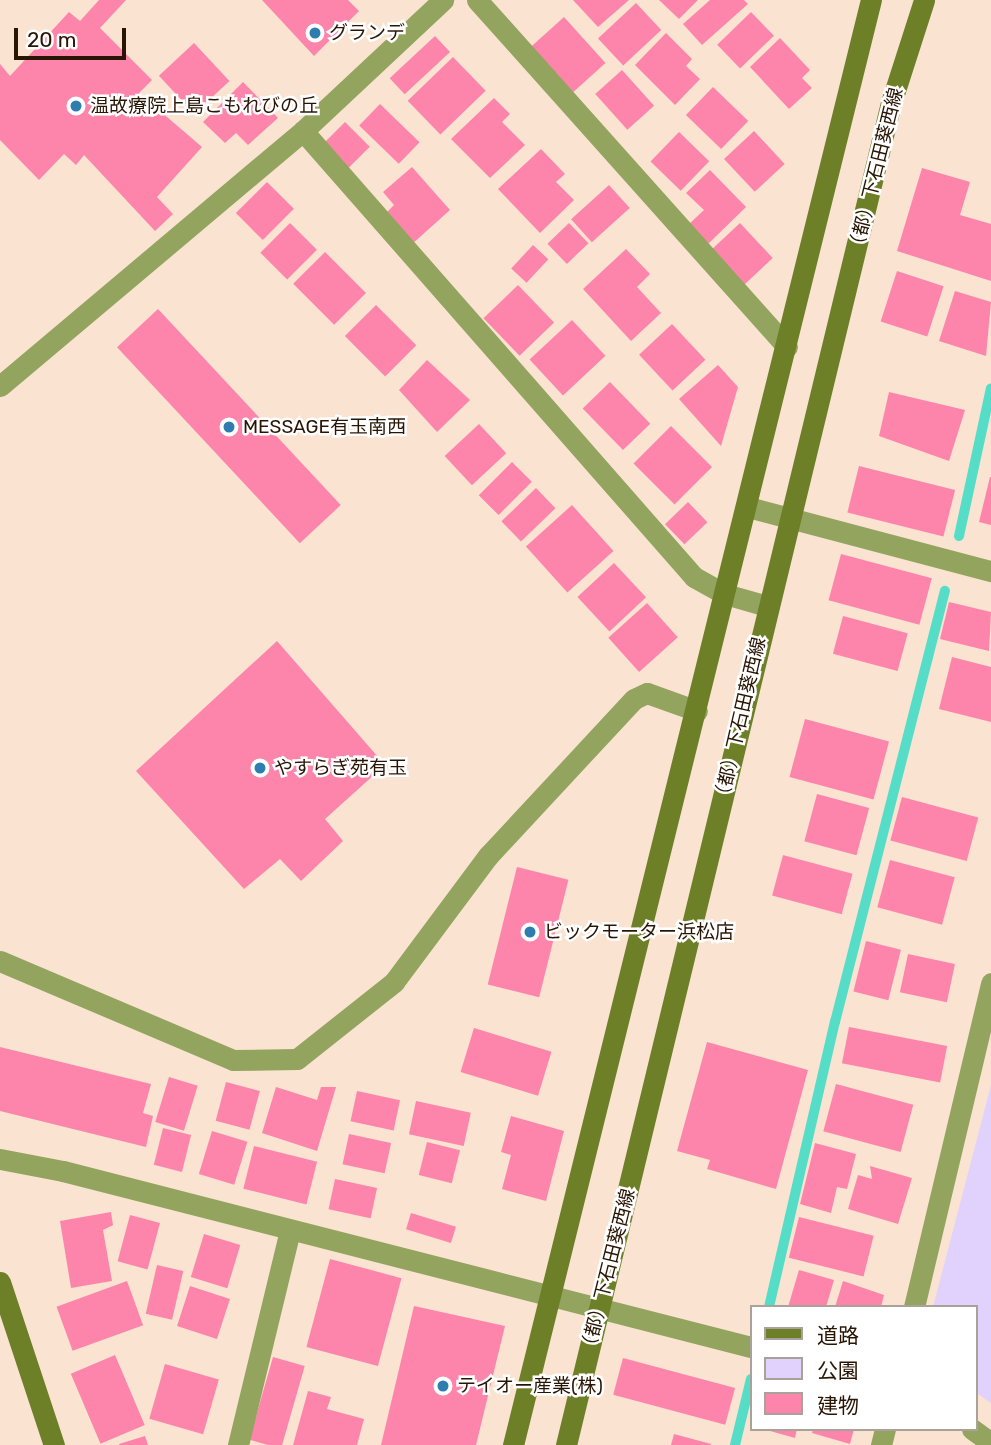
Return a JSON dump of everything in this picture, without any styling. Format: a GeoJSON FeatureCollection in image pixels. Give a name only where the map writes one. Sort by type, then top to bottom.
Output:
{"type":"FeatureCollection","features":[{"type":"Feature","properties":{"kind":"street"},"geometry":{"type":"LineString","coordinates":[[0,386],[303,131],[443,0]]}},
{"type":"Feature","properties":{"kind":"street"},"geometry":{"type":"LineString","coordinates":[[477,0],[787,346]]}},
{"type":"Feature","properties":{"kind":"street"},"geometry":{"type":"LineString","coordinates":[[513,1445],[547,1295],[697,711],[871,0]]}},
{"type":"Feature","properties":{"kind":"street","name":"（都）下石田葵西線"},"geometry":{"type":"LineString","coordinates":[[566,1445],[891,103],[925,0]]}},
{"type":"Feature","properties":{"kind":"street"},"geometry":{"type":"LineString","coordinates":[[303,131],[694,577],[725,594],[767,607]]}},
{"type":"Feature","properties":{"kind":"street"},"geometry":{"type":"LineString","coordinates":[[748,507],[792,516],[991,571]]}},
{"type":"Feature","properties":{"kind":"street"},"geometry":{"type":"LineString","coordinates":[[0,961],[233,1060],[297,1059],[394,982],[488,856],[634,699],[647,693],[697,711]]}},
{"type":"Feature","properties":{"kind":"street"},"geometry":{"type":"LineString","coordinates":[[914,1305],[991,983]]}},
{"type":"Feature","properties":{"kind":"street"},"geometry":{"type":"LineString","coordinates":[[0,1159],[750,1347]]}},
{"type":"Feature","properties":{"kind":"street"},"geometry":{"type":"LineString","coordinates":[[238,1445],[290,1230]]}},
{"type":"Feature","properties":{"kind":"street"},"geometry":{"type":"LineString","coordinates":[[0,1282],[54,1445]]}},
{"type":"Feature","properties":{"kind":"street"},"geometry":{"type":"LineString","coordinates":[[975,1431],[991,1443]]}},
{"type":"Feature","properties":{"kind":"green space"},"geometry":{"type":"Polygon","coordinates":[[[991,1085],[991,1403],[977,1393],[977,1305],[934,1305],[991,1085]]]}},
{"type":"Feature","properties":{"kind":"building","name":"温故療院上島こもれびの丘"},"geometry":{"type":"Polygon","coordinates":[[[99,0],[126,0],[100,28],[152,80],[139,93],[202,147],[157,197],[173,214],[155,231],[84,155],[76,165],[64,154],[39,180],[0,140],[0,64],[10,76],[69,12],[80,21],[99,0]]]}},
{"type":"Feature","properties":{"kind":"building","name":"グランデ"},"geometry":{"type":"Polygon","coordinates":[[[262,0],[348,0],[359,11],[314,56],[262,0]]]}},
{"type":"Feature","properties":{"kind":"building"},"geometry":{"type":"Polygon","coordinates":[[[573,0],[629,0],[598,27],[573,0]]]}},
{"type":"Feature","properties":{"kind":"building"},"geometry":{"type":"Polygon","coordinates":[[[659,0],[698,0],[679,19],[659,0]]]}},
{"type":"Feature","properties":{"kind":"building"},"geometry":{"type":"Polygon","coordinates":[[[710,0],[744,0],[748,4],[702,45],[683,24],[710,0]]]}},
{"type":"Feature","properties":{"kind":"building"},"geometry":{"type":"Polygon","coordinates":[[[636,3],[661,30],[623,66],[598,38],[636,3]]]}},
{"type":"Feature","properties":{"kind":"building"},"geometry":{"type":"Polygon","coordinates":[[[751,12],[774,36],[740,68],[717,45],[751,12]]]}},
{"type":"Feature","properties":{"kind":"building"},"geometry":{"type":"Polygon","coordinates":[[[564,17],[605,63],[571,95],[529,48],[564,17]]]}},
{"type":"Feature","properties":{"kind":"building"},"geometry":{"type":"Polygon","coordinates":[[[666,33],[692,59],[686,66],[700,79],[675,105],[635,65],[666,33]]]}},
{"type":"Feature","properties":{"kind":"building"},"geometry":{"type":"Polygon","coordinates":[[[435,36],[450,52],[405,94],[390,78],[435,36]]]}},
{"type":"Feature","properties":{"kind":"building"},"geometry":{"type":"Polygon","coordinates":[[[780,38],[810,70],[802,78],[812,88],[789,109],[750,67],[780,38]]]}},
{"type":"Feature","properties":{"kind":"building"},"geometry":{"type":"Polygon","coordinates":[[[194,43],[229,81],[194,114],[159,76],[194,43]]]}},
{"type":"Feature","properties":{"kind":"building"},"geometry":{"type":"Polygon","coordinates":[[[453,57],[486,91],[440,135],[408,101],[453,57]]]}},
{"type":"Feature","properties":{"kind":"building"},"geometry":{"type":"Polygon","coordinates":[[[622,70],[654,106],[627,130],[595,94],[622,70]]]}},
{"type":"Feature","properties":{"kind":"building"},"geometry":{"type":"Polygon","coordinates":[[[243,82],[278,118],[248,145],[236,133],[225,143],[203,122],[243,82]]]}},
{"type":"Feature","properties":{"kind":"building"},"geometry":{"type":"Polygon","coordinates":[[[713,87],[748,121],[721,149],[686,115],[713,87]]]}},
{"type":"Feature","properties":{"kind":"building"},"geometry":{"type":"Polygon","coordinates":[[[494,98],[510,114],[502,122],[525,145],[490,178],[451,139],[494,98]]]}},
{"type":"Feature","properties":{"kind":"building"},"geometry":{"type":"Polygon","coordinates":[[[380,104],[420,142],[399,164],[359,126],[380,104]]]}},
{"type":"Feature","properties":{"kind":"building"},"geometry":{"type":"Polygon","coordinates":[[[345,122],[370,147],[346,171],[321,146],[345,122]]]}},
{"type":"Feature","properties":{"kind":"building"},"geometry":{"type":"Polygon","coordinates":[[[754,131],[785,164],[755,192],[724,159],[754,131]]]}},
{"type":"Feature","properties":{"kind":"building"},"geometry":{"type":"Polygon","coordinates":[[[679,132],[709,161],[681,191],[651,161],[679,132]]]}},
{"type":"Feature","properties":{"kind":"building"},"geometry":{"type":"Polygon","coordinates":[[[541,149],[565,174],[556,182],[574,200],[540,233],[498,189],[541,149]]]}},
{"type":"Feature","properties":{"kind":"building"},"geometry":{"type":"Polygon","coordinates":[[[412,167],[450,210],[411,245],[385,214],[394,205],[383,192],[412,167]]]}},
{"type":"Feature","properties":{"kind":"building"},"geometry":{"type":"Polygon","coordinates":[[[922,168],[970,182],[960,215],[991,224],[991,281],[897,251],[922,168]]]}},
{"type":"Feature","properties":{"kind":"building"},"geometry":{"type":"Polygon","coordinates":[[[710,170],[746,207],[707,245],[688,225],[704,210],[686,193],[710,170]]]}},
{"type":"Feature","properties":{"kind":"building"},"geometry":{"type":"Polygon","coordinates":[[[267,182],[294,209],[263,240],[236,213],[267,182]]]}},
{"type":"Feature","properties":{"kind":"building"},"geometry":{"type":"Polygon","coordinates":[[[609,185],[630,208],[592,242],[571,219],[609,185]]]}},
{"type":"Feature","properties":{"kind":"building"},"geometry":{"type":"Polygon","coordinates":[[[290,223],[317,250],[287,280],[260,253],[290,223]]]}},
{"type":"Feature","properties":{"kind":"building"},"geometry":{"type":"Polygon","coordinates":[[[569,223],[588,243],[567,264],[547,244],[569,223]]]}},
{"type":"Feature","properties":{"kind":"building"},"geometry":{"type":"Polygon","coordinates":[[[740,223],[773,258],[742,287],[709,252],[740,223]]]}},
{"type":"Feature","properties":{"kind":"building"},"geometry":{"type":"Polygon","coordinates":[[[533,245],[548,259],[527,283],[511,268],[533,245]]]}},
{"type":"Feature","properties":{"kind":"building"},"geometry":{"type":"Polygon","coordinates":[[[626,249],[650,274],[637,287],[661,313],[631,341],[583,289],[626,249]]]}},
{"type":"Feature","properties":{"kind":"building"},"geometry":{"type":"Polygon","coordinates":[[[325,252],[366,293],[334,325],[293,284],[325,252]]]}},
{"type":"Feature","properties":{"kind":"building"},"geometry":{"type":"Polygon","coordinates":[[[897,271],[944,286],[927,337],[881,321],[897,271]]]}},
{"type":"Feature","properties":{"kind":"building"},"geometry":{"type":"Polygon","coordinates":[[[518,285],[554,322],[520,356],[483,318],[518,285]]]}},
{"type":"Feature","properties":{"kind":"building"},"geometry":{"type":"Polygon","coordinates":[[[955,291],[991,302],[986,356],[939,341],[955,291]]]}},
{"type":"Feature","properties":{"kind":"building"},"geometry":{"type":"Polygon","coordinates":[[[376,305],[416,345],[385,376],[345,336],[376,305]]]}},
{"type":"Feature","properties":{"kind":"building","name":"MESSAGE有玉南西"},"geometry":{"type":"Polygon","coordinates":[[[158,309],[341,505],[300,543],[117,347],[158,309]]]}},
{"type":"Feature","properties":{"kind":"building"},"geometry":{"type":"Polygon","coordinates":[[[572,320],[605,356],[563,395],[530,360],[572,320]]]}},
{"type":"Feature","properties":{"kind":"building"},"geometry":{"type":"Polygon","coordinates":[[[672,324],[705,360],[673,391],[639,355],[672,324]]]}},
{"type":"Feature","properties":{"kind":"building"},"geometry":{"type":"Polygon","coordinates":[[[427,360],[470,400],[437,432],[399,390],[427,360]]]}},
{"type":"Feature","properties":{"kind":"building"},"geometry":{"type":"Polygon","coordinates":[[[718,365],[738,387],[721,446],[679,399],[718,365]]]}},
{"type":"Feature","properties":{"kind":"building"},"geometry":{"type":"Polygon","coordinates":[[[610,382],[650,424],[623,450],[583,408],[610,382]]]}},
{"type":"Feature","properties":{"kind":"building"},"geometry":{"type":"Polygon","coordinates":[[[889,392],[965,410],[949,461],[879,436],[889,392]]]}},
{"type":"Feature","properties":{"kind":"building"},"geometry":{"type":"Polygon","coordinates":[[[479,424],[506,453],[472,485],[445,456],[479,424]]]}},
{"type":"Feature","properties":{"kind":"building"},"geometry":{"type":"Polygon","coordinates":[[[671,426],[712,467],[675,504],[634,463],[671,426]]]}},
{"type":"Feature","properties":{"kind":"building"},"geometry":{"type":"Polygon","coordinates":[[[512,462],[532,482],[499,515],[479,495],[512,462]]]}},
{"type":"Feature","properties":{"kind":"building"},"geometry":{"type":"Polygon","coordinates":[[[859,466],[955,490],[943,537],[847,513],[859,466]]]}},
{"type":"Feature","properties":{"kind":"building"},"geometry":{"type":"Polygon","coordinates":[[[991,477],[991,525],[979,522],[991,477]]]}},
{"type":"Feature","properties":{"kind":"building"},"geometry":{"type":"Polygon","coordinates":[[[536,488],[555,508],[521,541],[501,521],[536,488]]]}},
{"type":"Feature","properties":{"kind":"building"},"geometry":{"type":"Polygon","coordinates":[[[688,502],[707,522],[684,544],[665,524],[688,502]]]}},
{"type":"Feature","properties":{"kind":"building"},"geometry":{"type":"Polygon","coordinates":[[[572,505],[613,551],[567,593],[526,546],[572,505]]]}},
{"type":"Feature","properties":{"kind":"building"},"geometry":{"type":"Polygon","coordinates":[[[841,554],[932,578],[919,625],[829,600],[841,554]]]}},
{"type":"Feature","properties":{"kind":"building"},"geometry":{"type":"Polygon","coordinates":[[[614,563],[646,597],[609,631],[577,597],[614,563]]]}},
{"type":"Feature","properties":{"kind":"building"},"geometry":{"type":"Polygon","coordinates":[[[949,602],[991,612],[989,651],[940,639],[949,602]]]}},
{"type":"Feature","properties":{"kind":"building"},"geometry":{"type":"Polygon","coordinates":[[[647,603],[678,637],[639,672],[608,638],[647,603]]]}},
{"type":"Feature","properties":{"kind":"building"},"geometry":{"type":"Polygon","coordinates":[[[843,616],[908,633],[898,671],[833,654],[843,616]]]}},
{"type":"Feature","properties":{"kind":"building","name":"やすらぎ苑有玉"},"geometry":{"type":"Polygon","coordinates":[[[277,641],[385,765],[325,819],[343,841],[301,881],[280,859],[244,889],[136,771],[277,641]]]}},
{"type":"Feature","properties":{"kind":"building"},"geometry":{"type":"Polygon","coordinates":[[[952,657],[991,667],[991,722],[939,709],[952,657]]]}},
{"type":"Feature","properties":{"kind":"building"},"geometry":{"type":"Polygon","coordinates":[[[805,719],[889,742],[874,799],[789,777],[805,719]]]}},
{"type":"Feature","properties":{"kind":"building"},"geometry":{"type":"Polygon","coordinates":[[[817,794],[869,808],[856,855],[804,841],[817,794]]]}},
{"type":"Feature","properties":{"kind":"building"},"geometry":{"type":"Polygon","coordinates":[[[902,797],[978,817],[967,861],[890,840],[902,797]]]}},
{"type":"Feature","properties":{"kind":"building"},"geometry":{"type":"Polygon","coordinates":[[[783,855],[853,874],[842,914],[772,896],[783,855]]]}},
{"type":"Feature","properties":{"kind":"building"},"geometry":{"type":"Polygon","coordinates":[[[890,860],[955,877],[942,925],[877,907],[890,860]]]}},
{"type":"Feature","properties":{"kind":"building","name":"ビックモーター浜松店"},"geometry":{"type":"Polygon","coordinates":[[[517,867],[568,880],[539,997],[488,984],[517,867]]]}},
{"type":"Feature","properties":{"kind":"building"},"geometry":{"type":"Polygon","coordinates":[[[866,941],[901,950],[888,1000],[853,991],[866,941]]]}},
{"type":"Feature","properties":{"kind":"building"},"geometry":{"type":"Polygon","coordinates":[[[908,954],[955,964],[947,1002],[900,992],[908,954]]]}},
{"type":"Feature","properties":{"kind":"building"},"geometry":{"type":"Polygon","coordinates":[[[849,1027],[947,1046],[940,1082],[842,1063],[849,1027]]]}},
{"type":"Feature","properties":{"kind":"building"},"geometry":{"type":"Polygon","coordinates":[[[474,1028],[551,1052],[538,1096],[461,1072],[474,1028]]]}},
{"type":"Feature","properties":{"kind":"building"},"geometry":{"type":"Polygon","coordinates":[[[707,1042],[808,1070],[776,1189],[707,1169],[710,1160],[677,1151],[707,1042]]]}},
{"type":"Feature","properties":{"kind":"building"},"geometry":{"type":"Polygon","coordinates":[[[0,1047],[151,1084],[143,1113],[153,1116],[146,1147],[0,1111],[0,1047]]]}},
{"type":"Feature","properties":{"kind":"building"},"geometry":{"type":"Polygon","coordinates":[[[169,1077],[198,1086],[184,1131],[155,1122],[169,1077]]]}},
{"type":"Feature","properties":{"kind":"building"},"geometry":{"type":"Polygon","coordinates":[[[226,1082],[260,1091],[249,1130],[216,1121],[226,1082]]]}},
{"type":"Feature","properties":{"kind":"building"},"geometry":{"type":"Polygon","coordinates":[[[836,1084],[913,1105],[901,1152],[823,1131],[836,1084]]]}},
{"type":"Feature","properties":{"kind":"building"},"geometry":{"type":"Polygon","coordinates":[[[276,1087],[317,1100],[321,1087],[336,1087],[317,1151],[262,1133],[276,1087]]]}},
{"type":"Feature","properties":{"kind":"building"},"geometry":{"type":"Polygon","coordinates":[[[357,1091],[400,1100],[394,1130],[351,1121],[357,1091]]]}},
{"type":"Feature","properties":{"kind":"building"},"geometry":{"type":"Polygon","coordinates":[[[416,1101],[471,1113],[464,1146],[409,1134],[416,1101]]]}},
{"type":"Feature","properties":{"kind":"building"},"geometry":{"type":"Polygon","coordinates":[[[511,1116],[564,1131],[546,1201],[502,1189],[511,1155],[501,1152],[511,1116]]]}},
{"type":"Feature","properties":{"kind":"building"},"geometry":{"type":"Polygon","coordinates":[[[163,1128],[191,1135],[182,1172],[154,1165],[163,1128]]]}},
{"type":"Feature","properties":{"kind":"building"},"geometry":{"type":"Polygon","coordinates":[[[212,1131],[247,1142],[234,1185],[199,1174],[212,1131]]]}},
{"type":"Feature","properties":{"kind":"building"},"geometry":{"type":"Polygon","coordinates":[[[349,1134],[391,1143],[385,1173],[343,1164],[349,1134]]]}},
{"type":"Feature","properties":{"kind":"building"},"geometry":{"type":"Polygon","coordinates":[[[427,1142],[460,1150],[452,1183],[419,1175],[427,1142]]]}},
{"type":"Feature","properties":{"kind":"building"},"geometry":{"type":"Polygon","coordinates":[[[815,1143],[856,1154],[847,1189],[837,1187],[831,1213],[800,1204],[815,1143]]]}},
{"type":"Feature","properties":{"kind":"building"},"geometry":{"type":"Polygon","coordinates":[[[254,1146],[317,1162],[306,1204],[243,1189],[254,1146]]]}},
{"type":"Feature","properties":{"kind":"building"},"geometry":{"type":"Polygon","coordinates":[[[870,1166],[912,1178],[898,1224],[848,1209],[858,1175],[872,1179],[870,1166]]]}},
{"type":"Feature","properties":{"kind":"building"},"geometry":{"type":"Polygon","coordinates":[[[335,1179],[377,1188],[371,1218],[329,1209],[335,1179]]]}},
{"type":"Feature","properties":{"kind":"building"},"geometry":{"type":"Polygon","coordinates":[[[111,1212],[113,1225],[103,1230],[112,1281],[71,1288],[60,1221],[111,1212]]]}},
{"type":"Feature","properties":{"kind":"building"},"geometry":{"type":"Polygon","coordinates":[[[411,1213],[456,1227],[451,1243],[406,1229],[411,1213]]]}},
{"type":"Feature","properties":{"kind":"building"},"geometry":{"type":"Polygon","coordinates":[[[130,1215],[160,1223],[148,1269],[118,1261],[130,1215]]]}},
{"type":"Feature","properties":{"kind":"building"},"geometry":{"type":"Polygon","coordinates":[[[799,1217],[874,1236],[864,1276],[789,1258],[799,1217]]]}},
{"type":"Feature","properties":{"kind":"building"},"geometry":{"type":"Polygon","coordinates":[[[204,1234],[240,1245],[227,1288],[191,1277],[204,1234]]]}},
{"type":"Feature","properties":{"kind":"building"},"geometry":{"type":"Polygon","coordinates":[[[330,1259],[401,1278],[378,1366],[306,1347],[330,1259]]]}},
{"type":"Feature","properties":{"kind":"building"},"geometry":{"type":"Polygon","coordinates":[[[157,1265],[183,1271],[172,1320],[146,1314],[157,1265]]]}},
{"type":"Feature","properties":{"kind":"building"},"geometry":{"type":"Polygon","coordinates":[[[799,1270],[834,1280],[827,1305],[789,1305],[799,1270]]]}},
{"type":"Feature","properties":{"kind":"building"},"geometry":{"type":"Polygon","coordinates":[[[127,1281],[143,1325],[73,1351],[57,1307],[127,1281]]]}},
{"type":"Feature","properties":{"kind":"building"},"geometry":{"type":"Polygon","coordinates":[[[843,1281],[884,1295],[882,1305],[836,1305],[843,1281]]]}},
{"type":"Feature","properties":{"kind":"building"},"geometry":{"type":"Polygon","coordinates":[[[190,1286],[230,1299],[217,1339],[177,1326],[190,1286]]]}},
{"type":"Feature","properties":{"kind":"building","name":"テイオー産業(株)"},"geometry":{"type":"Polygon","coordinates":[[[414,1306],[505,1326],[476,1445],[381,1445],[414,1306]]]}},
{"type":"Feature","properties":{"kind":"building"},"geometry":{"type":"Polygon","coordinates":[[[115,1355],[145,1425],[101,1444],[71,1374],[115,1355]]]}},
{"type":"Feature","properties":{"kind":"building"},"geometry":{"type":"Polygon","coordinates":[[[273,1357],[305,1366],[282,1445],[268,1445],[249,1440],[273,1357]]]}},
{"type":"Feature","properties":{"kind":"building"},"geometry":{"type":"Polygon","coordinates":[[[623,1358],[735,1388],[725,1425],[613,1395],[623,1358]]]}},
{"type":"Feature","properties":{"kind":"building"},"geometry":{"type":"Polygon","coordinates":[[[165,1364],[219,1379],[203,1434],[149,1419],[165,1364]]]}},
{"type":"Feature","properties":{"kind":"building"},"geometry":{"type":"Polygon","coordinates":[[[308,1391],[331,1397],[327,1409],[364,1419],[357,1445],[293,1445],[308,1391]]]}},
{"type":"Feature","properties":{"kind":"building"},"geometry":{"type":"Polygon","coordinates":[[[770,1431],[797,1431],[795,1438],[770,1431]]]}},
{"type":"Feature","properties":{"kind":"building"},"geometry":{"type":"Polygon","coordinates":[[[812,1431],[853,1431],[850,1444],[812,1431]]]}},
{"type":"Feature","properties":{"kind":"building"},"geometry":{"type":"Polygon","coordinates":[[[674,1434],[711,1444],[711,1445],[671,1445],[674,1434]]]}},
{"type":"Feature","properties":{"kind":"building"},"geometry":{"type":"Polygon","coordinates":[[[145,1436],[148,1445],[119,1445],[119,1444],[145,1436]]]}},
{"type":"Feature","properties":{"kind":"waterway"},"geometry":{"type":"LineString","coordinates":[[959,536],[991,388]]}},
{"type":"Feature","properties":{"kind":"waterway"},"geometry":{"type":"LineString","coordinates":[[769,1305],[835,1022],[945,591]]}},
{"type":"Feature","properties":{"kind":"waterway"},"geometry":{"type":"LineString","coordinates":[[735,1445],[750,1383]]}},
{"type":"Feature","properties":{"kind":"place","name":"グランデ"},"geometry":{"type":"Point","coordinates":[315,33]}},
{"type":"Feature","properties":{"kind":"place","name":"温故療院上島こもれびの丘"},"geometry":{"type":"Point","coordinates":[76,106]}},
{"type":"Feature","properties":{"kind":"place","name":"MESSAGE有玉南西"},"geometry":{"type":"Point","coordinates":[229,427]}},
{"type":"Feature","properties":{"kind":"place","name":"やすらぎ苑有玉"},"geometry":{"type":"Point","coordinates":[260,768]}},
{"type":"Feature","properties":{"kind":"place","name":"ビックモーター浜松店"},"geometry":{"type":"Point","coordinates":[530,932]}},
{"type":"Feature","properties":{"kind":"place","name":"テイオー産業(株)"},"geometry":{"type":"Point","coordinates":[443,1386]}}]}
